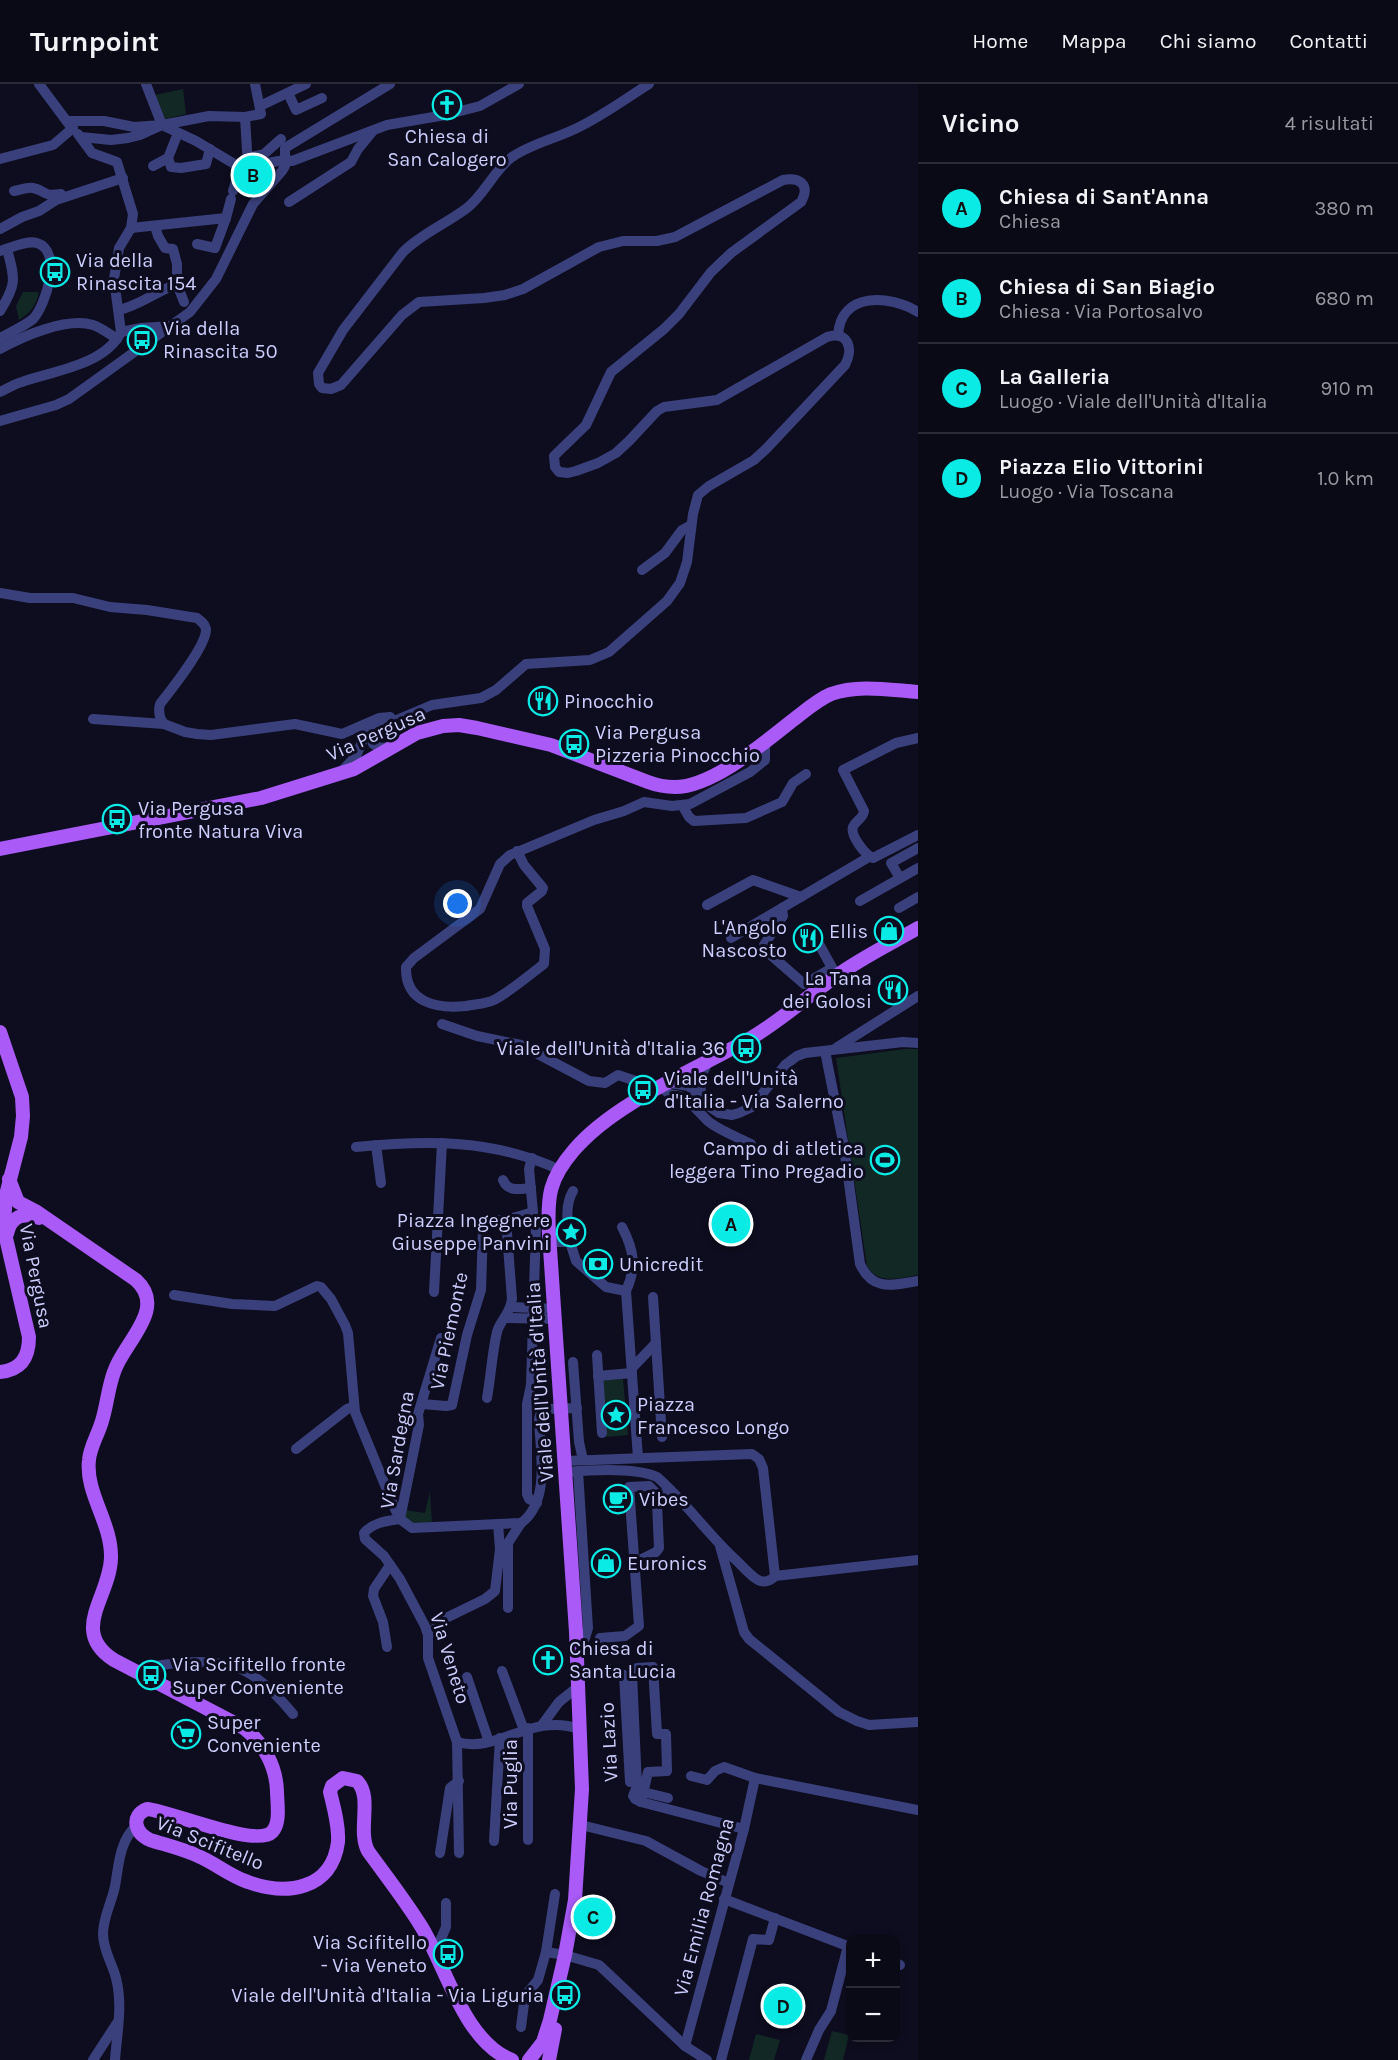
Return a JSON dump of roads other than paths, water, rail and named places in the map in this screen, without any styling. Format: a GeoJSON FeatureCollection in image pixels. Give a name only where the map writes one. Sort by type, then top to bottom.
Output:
{"type":"FeatureCollection","features":[{"type":"Feature","properties":{"kind":"main road","name":"Via Pergusa"},"geometry":{"type":"LineString","coordinates":[[0,849],[261,798],[339,774],[368,762],[417,733],[459,725],[551,745],[648,782],[676,787],[700,783],[765,742],[815,703],[834,693],[863,688],[918,692]]}},
{"type":"Feature","properties":{"kind":"main road","name":"Viale dell'Unità d'Italia"},"geometry":{"type":"LineString","coordinates":[[530,2060],[543,2042],[565,1955],[574,1900],[582,1789],[577,1644],[578,1465],[562,1408],[549,1242],[548,1198],[560,1170],[574,1150],[592,1132],[662,1086],[692,1077],[708,1062],[762,1030],[834,972],[856,963],[918,928]]}},
{"type":"Feature","properties":{"kind":"main road","name":"Via Pergusa"},"geometry":{"type":"LineString","coordinates":[[0,1032],[22,1097],[24,1116],[3,1211],[6,1238],[24,1313],[29,1348],[22,1363],[15,1369],[0,1372]]}},
{"type":"Feature","properties":{"kind":"main road"},"geometry":{"type":"LineString","coordinates":[[9,1179],[12,1191],[24,1210]]}},
{"type":"Feature","properties":{"kind":"main road"},"geometry":{"type":"LineString","coordinates":[[3,1211],[24,1210]]}},
{"type":"Feature","properties":{"kind":"main road"},"geometry":{"type":"LineString","coordinates":[[6,1238],[10,1222],[24,1210]]}},
{"type":"Feature","properties":{"kind":"main road","name":"Via Scifitello"},"geometry":{"type":"LineString","coordinates":[[24,1210],[47,1220],[136,1280],[148,1298],[145,1318],[112,1375],[102,1423],[92,1446],[88,1464],[90,1481],[109,1533],[111,1557],[108,1578],[95,1613],[92,1631],[98,1646],[106,1655],[252,1734],[272,1764],[277,1785],[278,1820],[274,1831],[261,1836],[230,1831],[147,1809],[138,1814],[136,1826],[142,1836],[200,1856],[247,1882],[276,1888],[305,1886],[328,1869],[336,1850],[337,1827],[330,1791],[332,1786],[343,1778],[353,1779],[364,1791],[365,1845],[420,1925],[457,2002],[483,2037]]}},
{"type":"Feature","properties":{"kind":"main road","name":"Viale dell'Unità d'Italia"},"geometry":{"type":"LineString","coordinates":[[549,2060],[565,1978],[565,1955]]}},
{"type":"Feature","properties":{"kind":"main road"},"geometry":{"type":"LineString","coordinates":[[483,2037],[496,2060]]}},
{"type":"Feature","properties":{"kind":"main road"},"geometry":{"type":"LineString","coordinates":[[483,2037],[498,2053],[512,2060]]}},
{"type":"Feature","properties":{"kind":"street"},"geometry":{"type":"LineString","coordinates":[[39,84],[92,153],[117,162],[123,178],[133,214],[131,228],[116,257],[114,279],[119,310],[119,335]]}},
{"type":"Feature","properties":{"kind":"street"},"geometry":{"type":"LineString","coordinates":[[146,84],[162,125],[236,165],[292,161],[375,129],[480,106],[519,84]]}},
{"type":"Feature","properties":{"kind":"street"},"geometry":{"type":"LineString","coordinates":[[0,159],[53,145],[75,130],[104,121],[134,127],[162,125],[209,116],[245,117],[261,114],[255,84]]}},
{"type":"Feature","properties":{"kind":"street"},"geometry":{"type":"LineString","coordinates":[[260,106],[306,84]]}},
{"type":"Feature","properties":{"kind":"street"},"geometry":{"type":"LineString","coordinates":[[0,421],[69,399],[190,312],[216,279],[253,204],[282,171],[285,148],[390,84]]}},
{"type":"Feature","properties":{"kind":"street"},"geometry":{"type":"LineString","coordinates":[[339,774],[351,762],[365,735],[373,729],[432,705],[481,698],[496,690],[526,664],[590,660],[609,652],[675,590],[687,562],[695,501],[698,495],[709,486],[754,460],[845,365],[849,358],[849,346],[844,338],[838,335],[827,337],[717,400],[664,407],[644,423],[616,453],[598,463],[568,473],[560,472],[555,467],[554,456],[586,425],[611,372],[664,329],[679,314],[711,272],[731,253],[801,202],[805,192],[804,186],[797,179],[790,178],[675,237],[657,241],[623,241],[599,247],[517,291],[495,297],[419,302],[402,315],[341,385],[331,389],[322,388],[319,384],[318,373],[343,330],[413,242],[466,209],[486,190],[510,159],[526,149],[574,129],[649,84]]}},
{"type":"Feature","properties":{"kind":"street"},"geometry":{"type":"LineString","coordinates":[[288,93],[296,111],[322,98]]}},
{"type":"Feature","properties":{"kind":"street"},"geometry":{"type":"LineString","coordinates":[[245,117],[248,163]]}},
{"type":"Feature","properties":{"kind":"street"},"geometry":{"type":"LineString","coordinates":[[75,130],[111,140],[140,135],[162,125]]}},
{"type":"Feature","properties":{"kind":"street"},"geometry":{"type":"LineString","coordinates":[[289,202],[351,162],[358,149],[375,129]]}},
{"type":"Feature","properties":{"kind":"street"},"geometry":{"type":"LineString","coordinates":[[153,166],[168,158],[178,133]]}},
{"type":"Feature","properties":{"kind":"street"},"geometry":{"type":"LineString","coordinates":[[248,163],[264,154],[281,139]]}},
{"type":"Feature","properties":{"kind":"street"},"geometry":{"type":"LineString","coordinates":[[168,158],[171,167],[181,168],[206,164],[210,149]]}},
{"type":"Feature","properties":{"kind":"street"},"geometry":{"type":"LineString","coordinates":[[197,244],[215,248],[236,181],[236,165]]}},
{"type":"Feature","properties":{"kind":"street"},"geometry":{"type":"LineString","coordinates":[[0,230],[56,200],[123,178]]}},
{"type":"Feature","properties":{"kind":"street"},"geometry":{"type":"LineString","coordinates":[[14,191],[30,187],[50,196],[70,195]]}},
{"type":"Feature","properties":{"kind":"street"},"geometry":{"type":"LineString","coordinates":[[131,228],[226,218]]}},
{"type":"Feature","properties":{"kind":"street"},"geometry":{"type":"LineString","coordinates":[[155,226],[165,248],[173,249],[177,264],[177,284],[184,302]]}},
{"type":"Feature","properties":{"kind":"street"},"geometry":{"type":"LineString","coordinates":[[0,311],[14,280],[3,250],[24,244],[38,244],[48,252],[51,265],[45,297],[34,318],[0,338]]}},
{"type":"Feature","properties":{"kind":"street"},"geometry":{"type":"LineString","coordinates":[[119,310],[177,284]]}},
{"type":"Feature","properties":{"kind":"street"},"geometry":{"type":"LineString","coordinates":[[838,335],[847,310],[852,305],[861,302],[886,300],[906,305],[918,312]]}},
{"type":"Feature","properties":{"kind":"street"},"geometry":{"type":"LineString","coordinates":[[0,349],[37,333],[73,323],[95,326],[119,335]]}},
{"type":"Feature","properties":{"kind":"street"},"geometry":{"type":"LineString","coordinates":[[0,392],[21,382],[82,363],[108,348],[119,335],[141,327],[172,326]]}},
{"type":"Feature","properties":{"kind":"street"},"geometry":{"type":"LineString","coordinates":[[642,570],[665,554],[682,530],[692,525]]}},
{"type":"Feature","properties":{"kind":"street"},"geometry":{"type":"LineString","coordinates":[[0,593],[30,598],[73,598],[110,608],[147,610],[197,618],[204,623],[206,632],[200,646],[160,704],[158,710],[164,724]]}},
{"type":"Feature","properties":{"kind":"street"},"geometry":{"type":"LineString","coordinates":[[93,719],[164,724],[185,732],[211,735],[295,724],[342,734],[379,718],[390,717],[394,721]]}},
{"type":"Feature","properties":{"kind":"street"},"geometry":{"type":"LineString","coordinates":[[360,747],[363,760],[368,762],[369,745],[380,727]]}},
{"type":"Feature","properties":{"kind":"street"},"geometry":{"type":"LineString","coordinates":[[372,737],[374,744],[380,748],[394,747]]}},
{"type":"Feature","properties":{"kind":"street"},"geometry":{"type":"LineString","coordinates":[[869,857],[853,832],[853,827],[864,812],[843,770],[896,743],[918,738]]}},
{"type":"Feature","properties":{"kind":"street"},"geometry":{"type":"LineString","coordinates":[[517,851],[524,865],[543,888],[527,903],[527,906],[545,948],[544,964],[495,1000],[457,1007],[434,1005],[425,1001],[409,986],[406,966],[480,909],[504,859],[517,851],[594,820],[624,812],[644,802],[682,805],[710,794],[750,772],[765,760],[765,742]]}},
{"type":"Feature","properties":{"kind":"street"},"geometry":{"type":"LineString","coordinates":[[682,805],[694,821],[746,818],[782,802],[793,783],[806,774]]}},
{"type":"Feature","properties":{"kind":"street"},"geometry":{"type":"LineString","coordinates":[[731,938],[869,857],[873,858],[918,835]]}},
{"type":"Feature","properties":{"kind":"street"},"geometry":{"type":"LineString","coordinates":[[900,878],[891,863],[918,848]]}},
{"type":"Feature","properties":{"kind":"street"},"geometry":{"type":"LineString","coordinates":[[860,901],[918,868]]}},
{"type":"Feature","properties":{"kind":"street"},"geometry":{"type":"LineString","coordinates":[[707,905],[753,880],[801,897]]}},
{"type":"Feature","properties":{"kind":"street"},"geometry":{"type":"LineString","coordinates":[[899,908],[918,897]]}},
{"type":"Feature","properties":{"kind":"street"},"geometry":{"type":"LineString","coordinates":[[782,908],[783,916],[764,945],[764,949],[804,984],[834,972],[814,935]]}},
{"type":"Feature","properties":{"kind":"street"},"geometry":{"type":"LineString","coordinates":[[829,1050],[918,996]]}},
{"type":"Feature","properties":{"kind":"street"},"geometry":{"type":"LineString","coordinates":[[442,1023],[477,1036],[520,1045],[589,1081],[605,1083],[618,1075],[662,1086],[667,1094],[681,1096],[687,1100],[719,1128],[751,1144]]}},
{"type":"Feature","properties":{"kind":"street"},"geometry":{"type":"LineString","coordinates":[[692,1077],[700,1097],[707,1105],[719,1113],[732,1115],[752,1107],[790,1060],[804,1053],[903,1042],[918,1043]]}},
{"type":"Feature","properties":{"kind":"street"},"geometry":{"type":"LineString","coordinates":[[829,1050],[860,1264],[864,1273],[879,1284],[888,1286],[918,1281]]}},
{"type":"Feature","properties":{"kind":"street"},"geometry":{"type":"LineString","coordinates":[[356,1147],[429,1141],[490,1147],[532,1158],[560,1170]]}},
{"type":"Feature","properties":{"kind":"street"},"geometry":{"type":"LineString","coordinates":[[434,1292],[442,1143]]}},
{"type":"Feature","properties":{"kind":"street"},"geometry":{"type":"LineString","coordinates":[[376,1145],[381,1183]]}},
{"type":"Feature","properties":{"kind":"street"},"geometry":{"type":"LineString","coordinates":[[487,1398],[497,1329],[511,1307],[506,1220],[532,1212],[529,1169],[532,1158]]}},
{"type":"Feature","properties":{"kind":"street"},"geometry":{"type":"LineString","coordinates":[[502,1180],[509,1188],[531,1188]]}},
{"type":"Feature","properties":{"kind":"street"},"geometry":{"type":"LineString","coordinates":[[573,1191],[569,1198],[567,1212],[571,1250],[576,1261],[606,1287],[626,1291]]}},
{"type":"Feature","properties":{"kind":"street","name":"Via Piemonte"},"geometry":{"type":"LineString","coordinates":[[422,1404],[452,1405],[467,1335],[481,1290],[483,1228],[487,1222],[506,1220]]}},
{"type":"Feature","properties":{"kind":"street"},"geometry":{"type":"LineString","coordinates":[[536,1226],[530,1393],[527,1404],[527,1494],[537,1503]]}},
{"type":"Feature","properties":{"kind":"street"},"geometry":{"type":"LineString","coordinates":[[622,1227],[629,1241],[634,1269],[626,1291],[638,1458]]}},
{"type":"Feature","properties":{"kind":"street"},"geometry":{"type":"LineString","coordinates":[[549,1242],[570,1242]]}},
{"type":"Feature","properties":{"kind":"street"},"geometry":{"type":"LineString","coordinates":[[174,1295],[232,1304],[275,1306],[317,1286],[321,1287],[339,1312],[348,1333],[354,1406],[400,1519]]}},
{"type":"Feature","properties":{"kind":"street"},"geometry":{"type":"LineString","coordinates":[[653,1297],[662,1437]]}},
{"type":"Feature","properties":{"kind":"street"},"geometry":{"type":"LineString","coordinates":[[511,1307],[533,1313],[555,1314]]}},
{"type":"Feature","properties":{"kind":"street"},"geometry":{"type":"LineString","coordinates":[[506,1318],[533,1313]]}},
{"type":"Feature","properties":{"kind":"street","name":"Via Sardegna"},"geometry":{"type":"LineString","coordinates":[[441,1338],[418,1414],[418,1425],[400,1519],[412,1528],[521,1523]]}},
{"type":"Feature","properties":{"kind":"street"},"geometry":{"type":"LineString","coordinates":[[598,1376],[632,1371],[656,1343]]}},
{"type":"Feature","properties":{"kind":"street"},"geometry":{"type":"LineString","coordinates":[[597,1355],[602,1433]]}},
{"type":"Feature","properties":{"kind":"street"},"geometry":{"type":"LineString","coordinates":[[573,1362],[579,1442],[578,1465]]}},
{"type":"Feature","properties":{"kind":"street"},"geometry":{"type":"LineString","coordinates":[[296,1449],[354,1406]]}},
{"type":"Feature","properties":{"kind":"street"},"geometry":{"type":"LineString","coordinates":[[508,1608],[508,1543],[521,1523],[530,1515],[537,1503],[541,1488],[539,1415],[542,1410],[577,1408]]}},
{"type":"Feature","properties":{"kind":"street"},"geometry":{"type":"LineString","coordinates":[[578,1465],[638,1458],[755,1455],[763,1468],[775,1576]]}},
{"type":"Feature","properties":{"kind":"street"},"geometry":{"type":"LineString","coordinates":[[578,1465],[648,1473],[657,1477],[720,1546],[759,1580],[771,1580],[775,1576],[918,1560]]}},
{"type":"Feature","properties":{"kind":"street"},"geometry":{"type":"LineString","coordinates":[[600,1638],[625,1636],[639,1626],[629,1487],[649,1486],[660,1497]]}},
{"type":"Feature","properties":{"kind":"street"},"geometry":{"type":"LineString","coordinates":[[634,1563],[656,1552],[659,1548],[657,1503],[669,1489]]}},
{"type":"Feature","properties":{"kind":"street","name":"Via Veneto"},"geometry":{"type":"LineString","coordinates":[[400,1519],[370,1526],[364,1533],[365,1539],[384,1556],[390,1565],[410,1598],[428,1635],[428,1658],[457,1742],[459,1853]]}},
{"type":"Feature","properties":{"kind":"street"},"geometry":{"type":"LineString","coordinates":[[428,1635],[446,1618],[485,1599],[495,1591],[500,1549],[498,1524]]}},
{"type":"Feature","properties":{"kind":"street"},"geometry":{"type":"LineString","coordinates":[[720,1546],[744,1632],[749,1639],[839,1712],[857,1721],[869,1725],[918,1722]]}},
{"type":"Feature","properties":{"kind":"street"},"geometry":{"type":"LineString","coordinates":[[387,1647],[383,1622],[373,1596],[374,1589],[390,1565]]}},
{"type":"Feature","properties":{"kind":"street"},"geometry":{"type":"LineString","coordinates":[[135,1671],[157,1665],[195,1661],[226,1663],[257,1678],[280,1698],[293,1714]]}},
{"type":"Feature","properties":{"kind":"street"},"geometry":{"type":"LineString","coordinates":[[639,1797],[632,1674],[637,1668],[653,1668],[657,1734]]}},
{"type":"Feature","properties":{"kind":"street","name":"Via Puglia"},"geometry":{"type":"LineString","coordinates":[[502,1671],[526,1729],[528,1840]]}},
{"type":"Feature","properties":{"kind":"street","name":"Via Lazio"},"geometry":{"type":"LineString","coordinates":[[624,1675],[630,1791],[639,1797],[744,1829]]}},
{"type":"Feature","properties":{"kind":"street"},"geometry":{"type":"LineString","coordinates":[[467,1677],[489,1742]]}},
{"type":"Feature","properties":{"kind":"street"},"geometry":{"type":"LineString","coordinates":[[542,1725],[558,1702],[579,1686]]}},
{"type":"Feature","properties":{"kind":"street"},"geometry":{"type":"LineString","coordinates":[[457,1742],[476,1745],[542,1725],[570,1726],[580,1730]]}},
{"type":"Feature","properties":{"kind":"street"},"geometry":{"type":"LineString","coordinates":[[635,1735],[666,1734],[667,1771],[648,1772],[639,1797]]}},
{"type":"Feature","properties":{"kind":"street"},"geometry":{"type":"LineString","coordinates":[[494,1841],[500,1738]]}},
{"type":"Feature","properties":{"kind":"street"},"geometry":{"type":"LineString","coordinates":[[459,1757],[464,1756],[476,1745]]}},
{"type":"Feature","properties":{"kind":"street"},"geometry":{"type":"LineString","coordinates":[[691,1776],[707,1780],[715,1771],[724,1767],[755,1778],[918,1810]]}},
{"type":"Feature","properties":{"kind":"street","name":"Via Emilia Romagna"},"geometry":{"type":"LineString","coordinates":[[685,2046],[744,1829],[755,1778]]}},
{"type":"Feature","properties":{"kind":"street"},"geometry":{"type":"LineString","coordinates":[[440,1853],[450,1788],[459,1781]]}},
{"type":"Feature","properties":{"kind":"street"},"geometry":{"type":"LineString","coordinates":[[639,1797],[668,1798]]}},
{"type":"Feature","properties":{"kind":"street"},"geometry":{"type":"LineString","coordinates":[[581,1825],[646,1841],[701,1871],[729,1883]]}},
{"type":"Feature","properties":{"kind":"street"},"geometry":{"type":"LineString","coordinates":[[115,2060],[119,1997],[116,1977],[104,1946],[103,1922],[115,1886],[119,1858],[130,1831],[136,1826]]}},
{"type":"Feature","properties":{"kind":"street"},"geometry":{"type":"LineString","coordinates":[[520,2027],[525,1996],[538,1980],[546,1952],[555,1894]]}},
{"type":"Feature","properties":{"kind":"street"},"geometry":{"type":"LineString","coordinates":[[724,1899],[846,1945]]}},
{"type":"Feature","properties":{"kind":"street"},"geometry":{"type":"LineString","coordinates":[[435,1953],[446,1928],[446,1903]]}},
{"type":"Feature","properties":{"kind":"street"},"geometry":{"type":"LineString","coordinates":[[721,2060],[753,1939],[769,1940],[775,1917]]}},
{"type":"Feature","properties":{"kind":"street"},"geometry":{"type":"LineString","coordinates":[[546,1952],[599,1965],[685,2046],[707,2060]]}},
{"type":"Feature","properties":{"kind":"street"},"geometry":{"type":"LineString","coordinates":[[806,2060],[819,2030],[831,2011],[846,1957]]}},
{"type":"Feature","properties":{"kind":"street"},"geometry":{"type":"LineString","coordinates":[[93,2060],[119,2020]]}},
{"type":"Feature","properties":{"kind":"place","name":"Chiesa di San Calogero"},"geometry":{"type":"Point","coordinates":[447,105]}},
{"type":"Feature","properties":{"kind":"place","name":"Chiesa di San Biagio"},"geometry":{"type":"Point","coordinates":[253,175]}},
{"type":"Feature","properties":{"kind":"place","name":"Via della Rinascita 154"},"geometry":{"type":"Point","coordinates":[55,272]}},
{"type":"Feature","properties":{"kind":"place","name":"Via della Rinascita 50"},"geometry":{"type":"Point","coordinates":[142,340]}},
{"type":"Feature","properties":{"kind":"place","name":"Pinocchio"},"geometry":{"type":"Point","coordinates":[543,701]}},
{"type":"Feature","properties":{"kind":"place","name":"Via Pergusa Pizzeria Pinocchio"},"geometry":{"type":"Point","coordinates":[574,744]}},
{"type":"Feature","properties":{"kind":"place","name":"Via Pergusa fronte Natura Viva"},"geometry":{"type":"Point","coordinates":[117,819]}},
{"type":"Feature","properties":{"kind":"place","name":"Ellis"},"geometry":{"type":"Point","coordinates":[889,931]}},
{"type":"Feature","properties":{"kind":"place","name":"L'Angolo Nascosto"},"geometry":{"type":"Point","coordinates":[808,938]}},
{"type":"Feature","properties":{"kind":"place","name":"La Tana dei Golosi"},"geometry":{"type":"Point","coordinates":[893,990]}},
{"type":"Feature","properties":{"kind":"place","name":"Viale dell'Unità d'Italia 36"},"geometry":{"type":"Point","coordinates":[746,1048]}},
{"type":"Feature","properties":{"kind":"place","name":"Viale dell'Unità d'Italia - Via Salerno"},"geometry":{"type":"Point","coordinates":[643,1090]}},
{"type":"Feature","properties":{"kind":"place","name":"Campo di atletica leggera Tino Pregadio"},"geometry":{"type":"Point","coordinates":[885,1160]}},
{"type":"Feature","properties":{"kind":"place","name":"Chiesa di Sant'Anna"},"geometry":{"type":"Point","coordinates":[731,1224]}},
{"type":"Feature","properties":{"kind":"place","name":"Piazza Ingegnere Giuseppe Panvini"},"geometry":{"type":"Point","coordinates":[571,1232]}},
{"type":"Feature","properties":{"kind":"place","name":"Unicredit"},"geometry":{"type":"Point","coordinates":[598,1264]}},
{"type":"Feature","properties":{"kind":"place","name":"Piazza Francesco Longo"},"geometry":{"type":"Point","coordinates":[616,1415]}},
{"type":"Feature","properties":{"kind":"place","name":"Vibes"},"geometry":{"type":"Point","coordinates":[618,1499]}},
{"type":"Feature","properties":{"kind":"place","name":"Euronics"},"geometry":{"type":"Point","coordinates":[606,1563]}},
{"type":"Feature","properties":{"kind":"place","name":"Chiesa di Santa Lucia"},"geometry":{"type":"Point","coordinates":[548,1660]}},
{"type":"Feature","properties":{"kind":"place","name":"Via Scifitello fronte Super Conveniente"},"geometry":{"type":"Point","coordinates":[151,1675]}},
{"type":"Feature","properties":{"kind":"place","name":"Super Conveniente"},"geometry":{"type":"Point","coordinates":[186,1734]}},
{"type":"Feature","properties":{"kind":"place","name":"La Galleria"},"geometry":{"type":"Point","coordinates":[593,1917]}},
{"type":"Feature","properties":{"kind":"place","name":"Via Scifitello - Via Veneto"},"geometry":{"type":"Point","coordinates":[448,1954]}},
{"type":"Feature","properties":{"kind":"place","name":"Viale dell'Unità d'Italia - Via Liguria"},"geometry":{"type":"Point","coordinates":[565,1995]}},
{"type":"Feature","properties":{"kind":"place","name":"Piazza Elio Vittorini"},"geometry":{"type":"Point","coordinates":[783,2006]}}]}
